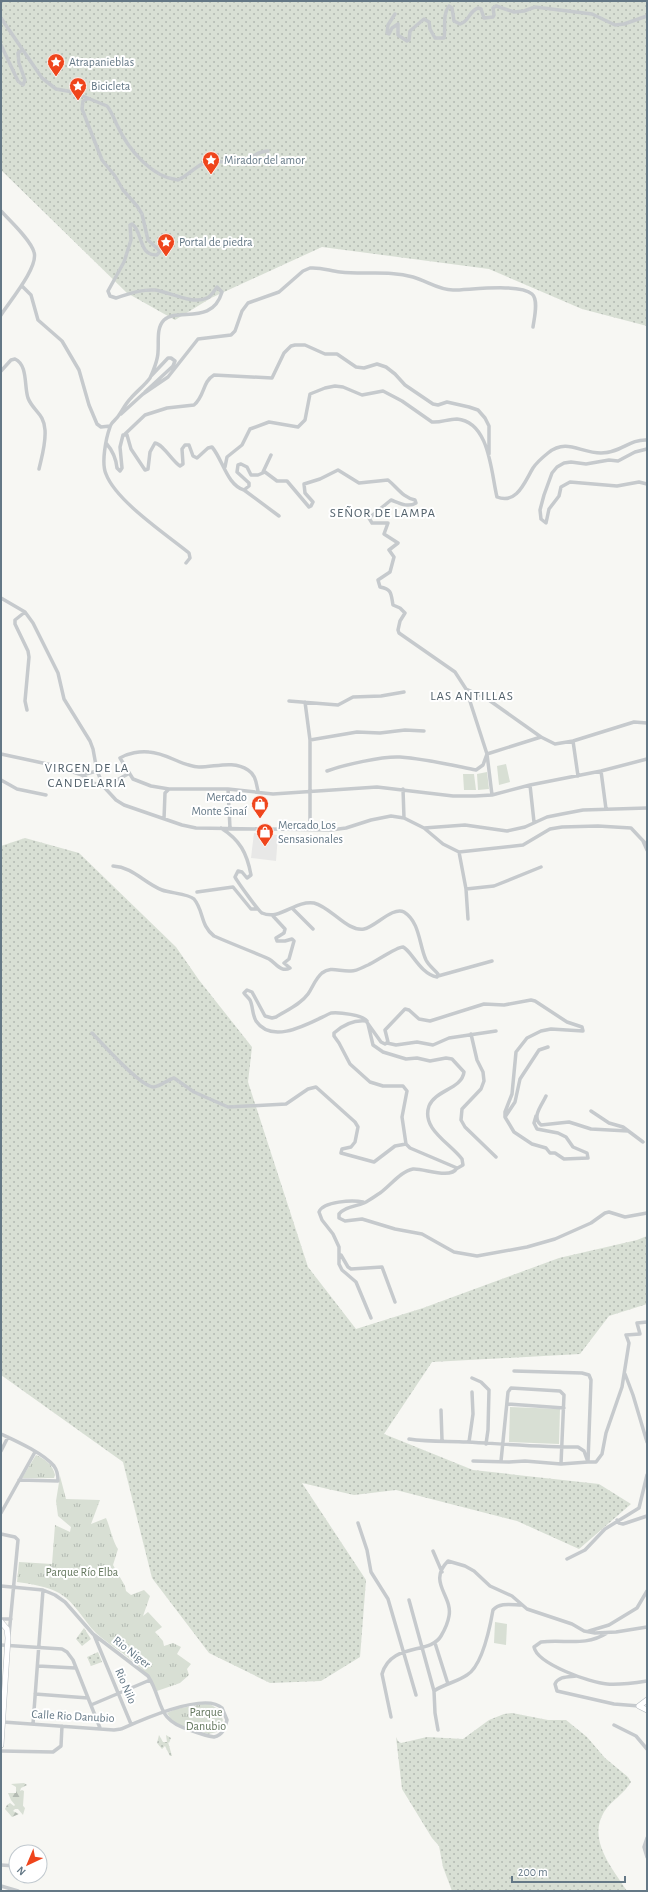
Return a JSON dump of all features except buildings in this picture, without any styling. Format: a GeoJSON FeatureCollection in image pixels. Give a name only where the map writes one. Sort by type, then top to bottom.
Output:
{"type":"FeatureCollection","features":[{"type":"Feature","properties":{"kind":"main road"},"geometry":{"type":"LineString","coordinates":[[1,1622],[7,1629],[8,1638],[1,1745]]}},
{"type":"Feature","properties":{"kind":"main road"},"geometry":{"type":"LineString","coordinates":[[647,1700],[639,1706],[647,1710]]}},
{"type":"Feature","properties":{"kind":"street"},"geometry":{"type":"LineString","coordinates":[[395,14],[388,25],[387,33],[389,34],[392,28],[398,24],[398,34],[407,41],[409,40],[410,31],[424,19],[429,22],[435,38],[444,38],[444,25],[449,6],[452,8],[454,21],[460,24],[464,22],[473,10],[478,8],[481,9],[484,18],[493,17],[493,8],[496,6],[514,12],[524,11],[535,6],[592,14],[615,25],[624,24],[647,16]]}},
{"type":"Feature","properties":{"kind":"street"},"geometry":{"type":"LineString","coordinates":[[1,18],[22,50],[48,84],[56,89],[73,92],[107,106],[121,133],[141,160],[162,175],[178,180],[195,167],[211,161],[239,163],[258,153],[268,151]]}},
{"type":"Feature","properties":{"kind":"street"},"geometry":{"type":"LineString","coordinates":[[1,45],[18,81],[23,85],[25,80],[18,58],[18,53],[22,50]]}},
{"type":"Feature","properties":{"kind":"street"},"geometry":{"type":"LineString","coordinates":[[87,99],[83,101],[82,109],[102,160],[115,176],[123,190],[138,206],[142,214],[148,240],[160,251],[157,255],[149,253],[141,242],[136,227],[132,224],[130,225],[131,240],[124,262],[108,291],[110,296],[116,298],[133,292],[155,290],[178,297],[201,299],[209,297],[217,288],[222,292],[216,305],[213,307],[195,315],[174,316],[164,320],[158,333],[158,353],[150,377]]}},
{"type":"Feature","properties":{"kind":"street"},"geometry":{"type":"LineString","coordinates":[[1,211],[14,224],[34,251],[34,262],[22,286],[1,314]]}},
{"type":"Feature","properties":{"kind":"street"},"geometry":{"type":"LineString","coordinates":[[143,394],[168,377],[198,339],[231,335],[236,331],[242,311],[248,303],[279,292],[310,268],[317,267],[348,272],[393,273],[413,277],[444,289],[513,289],[528,292],[534,296],[535,302],[533,327]]}},
{"type":"Feature","properties":{"kind":"street"},"geometry":{"type":"LineString","coordinates":[[22,286],[31,295],[38,320],[62,341],[79,370],[89,405],[98,424],[101,427],[110,426]]}},
{"type":"Feature","properties":{"kind":"street"},"geometry":{"type":"LineString","coordinates":[[106,443],[116,459],[117,468],[121,470],[120,447],[122,436],[146,415],[167,408],[194,405],[201,397],[206,382],[214,375],[272,378],[287,349],[295,345],[302,345],[325,354],[337,354],[356,367],[364,368],[377,364],[386,367],[405,385],[433,404],[448,402],[478,410],[485,418],[489,426],[489,456]]}},
{"type":"Feature","properties":{"kind":"street"},"geometry":{"type":"LineString","coordinates":[[119,416],[130,398],[168,358],[174,361],[173,366],[110,426],[104,460],[106,476],[120,494],[189,553],[190,558],[186,564]]}},
{"type":"Feature","properties":{"kind":"street"},"geometry":{"type":"LineString","coordinates":[[1,371],[11,360],[18,360],[24,374],[28,397],[44,420],[44,450],[39,469]]}},
{"type":"Feature","properties":{"kind":"street"},"geometry":{"type":"LineString","coordinates":[[225,467],[227,457],[242,445],[250,429],[269,422],[298,427],[306,420],[310,394],[335,386],[343,387],[362,395],[383,391],[402,401],[432,422],[456,419],[470,424],[480,434],[489,456],[497,497],[504,500],[523,488],[537,463],[556,448],[563,445],[586,452],[614,452],[635,441],[647,440]]}},
{"type":"Feature","properties":{"kind":"street"},"geometry":{"type":"LineString","coordinates":[[125,434],[129,439],[131,448],[145,470],[148,469],[151,448],[156,443],[160,445],[173,461],[180,466],[183,464],[182,449],[185,445],[189,445],[193,456],[197,458],[208,448],[212,447],[225,467],[231,480],[279,516]]}},
{"type":"Feature","properties":{"kind":"street"},"geometry":{"type":"LineString","coordinates":[[647,449],[635,452],[618,461],[609,460],[586,464],[571,462],[564,463],[557,467],[552,473],[544,495],[540,510],[541,519],[546,522],[549,509],[559,496],[561,487],[570,482],[617,486],[640,482],[647,484]]}},
{"type":"Feature","properties":{"kind":"street"},"geometry":{"type":"LineString","coordinates":[[263,472],[271,455]]}},
{"type":"Feature","properties":{"kind":"street"},"geometry":{"type":"LineString","coordinates":[[244,490],[248,489],[248,483],[237,472],[238,465],[244,464],[251,475],[263,472],[268,473],[277,481],[286,481],[309,507],[312,506],[313,502],[305,493],[304,484],[320,479],[338,470],[359,483],[388,480],[406,498],[415,500],[416,504],[413,505],[389,501],[377,514],[369,518],[372,523],[388,524],[384,534],[398,543],[389,550],[394,557],[390,572],[378,580],[380,587],[390,591],[393,605],[400,608],[405,613],[400,621],[398,630],[399,633],[455,672],[466,689],[487,754],[492,795]]}},
{"type":"Feature","properties":{"kind":"street"},"geometry":{"type":"LineString","coordinates":[[1,598],[25,612],[58,673],[64,699],[90,741],[97,771],[104,787],[116,800],[124,805],[164,820],[196,828],[346,828],[380,817],[404,818],[424,828],[443,844],[459,852],[523,845],[550,830],[562,827],[604,826],[631,828],[647,845]]}},
{"type":"Feature","properties":{"kind":"street"},"geometry":{"type":"LineString","coordinates":[[25,612],[15,620],[15,624],[28,650],[30,658],[25,701],[27,710]]}},
{"type":"Feature","properties":{"kind":"street"},"geometry":{"type":"LineString","coordinates":[[466,689],[486,698],[541,737],[555,744],[572,741],[634,722],[647,723]]}},
{"type":"Feature","properties":{"kind":"street"},"geometry":{"type":"LineString","coordinates":[[289,701],[338,705],[353,697],[381,696],[404,692]]}},
{"type":"Feature","properties":{"kind":"street"},"geometry":{"type":"LineString","coordinates":[[305,702],[310,740],[310,828]]}},
{"type":"Feature","properties":{"kind":"street"},"geometry":{"type":"LineString","coordinates":[[310,740],[357,732],[380,733],[405,730],[424,731]]}},
{"type":"Feature","properties":{"kind":"street"},"geometry":{"type":"LineString","coordinates":[[487,754],[541,737]]}},
{"type":"Feature","properties":{"kind":"street"},"geometry":{"type":"LineString","coordinates":[[572,741],[578,776]]}},
{"type":"Feature","properties":{"kind":"street"},"geometry":{"type":"LineString","coordinates":[[258,791],[254,775],[248,770],[237,765],[192,766],[175,762],[154,753],[141,752],[120,758],[128,774],[133,780],[140,783],[169,789],[228,789],[258,791],[273,794],[354,788],[403,789],[453,796],[492,795],[530,785],[601,771],[647,758]]}},
{"type":"Feature","properties":{"kind":"street"},"geometry":{"type":"LineString","coordinates":[[1,754],[82,775],[93,783],[104,787],[128,774]]}},
{"type":"Feature","properties":{"kind":"street"},"geometry":{"type":"LineString","coordinates":[[326,771],[350,764],[399,757],[441,762],[476,770],[483,765],[487,754]]}},
{"type":"Feature","properties":{"kind":"street"},"geometry":{"type":"LineString","coordinates":[[82,775],[97,771]]}},
{"type":"Feature","properties":{"kind":"street"},"geometry":{"type":"LineString","coordinates":[[601,771],[606,809]]}},
{"type":"Feature","properties":{"kind":"street"},"geometry":{"type":"LineString","coordinates":[[1,780],[17,789],[46,796]]}},
{"type":"Feature","properties":{"kind":"street"},"geometry":{"type":"LineString","coordinates":[[530,785],[534,822]]}},
{"type":"Feature","properties":{"kind":"street"},"geometry":{"type":"LineString","coordinates":[[164,820],[165,793],[169,789]]}},
{"type":"Feature","properties":{"kind":"street"},"geometry":{"type":"LineString","coordinates":[[228,789],[230,828]]}},
{"type":"Feature","properties":{"kind":"street"},"geometry":{"type":"LineString","coordinates":[[403,789],[404,818]]}},
{"type":"Feature","properties":{"kind":"street"},"geometry":{"type":"LineString","coordinates":[[424,828],[466,826],[507,831],[525,827],[547,817],[562,814],[606,809],[647,808]]}},
{"type":"Feature","properties":{"kind":"street"},"geometry":{"type":"LineString","coordinates":[[113,866],[123,866],[159,889],[172,894],[187,895],[192,897],[198,904],[202,920],[207,930],[214,936],[260,955],[279,967],[288,969],[290,968],[284,963],[289,959],[294,940],[292,938],[285,941],[276,941],[276,938],[284,933],[285,929],[273,916],[261,913],[235,877],[238,872],[242,872],[247,878],[251,875],[245,853],[234,836],[221,828]]}},
{"type":"Feature","properties":{"kind":"street"},"geometry":{"type":"LineString","coordinates":[[642,840],[647,850]]}},
{"type":"Feature","properties":{"kind":"street"},"geometry":{"type":"LineString","coordinates":[[459,852],[466,889],[468,919]]}},
{"type":"Feature","properties":{"kind":"street"},"geometry":{"type":"LineString","coordinates":[[466,889],[494,886],[541,867]]}},
{"type":"Feature","properties":{"kind":"street"},"geometry":{"type":"LineString","coordinates":[[197,892],[233,886],[251,909],[258,909]]}},
{"type":"Feature","properties":{"kind":"street"},"geometry":{"type":"LineString","coordinates":[[273,916],[309,903],[319,905],[349,925],[362,929],[369,927],[395,912],[402,911],[414,921],[427,962],[438,976]]}},
{"type":"Feature","properties":{"kind":"street"},"geometry":{"type":"LineString","coordinates":[[292,908],[313,929]]}},
{"type":"Feature","properties":{"kind":"street"},"geometry":{"type":"LineString","coordinates":[[492,961],[435,977],[427,973],[407,950],[403,947],[398,948],[383,958],[354,971],[342,971],[335,969],[326,970],[320,974],[308,994],[299,1003],[272,1018],[265,1016],[252,992],[247,990],[244,992],[250,1002],[256,1021],[264,1029],[269,1031],[289,1032],[331,1013],[337,1012],[367,1019],[368,1023],[381,1042],[396,1045],[417,1042],[433,1045],[449,1038],[496,1031]]}},
{"type":"Feature","properties":{"kind":"street"},"geometry":{"type":"LineString","coordinates":[[387,1043],[384,1032],[386,1028],[406,1009],[419,1019],[430,1021],[484,1004],[504,1005],[531,1000],[541,1004],[567,1022],[582,1027],[581,1032],[550,1029],[541,1031],[522,1041],[516,1052],[512,1094],[505,1112],[505,1117],[514,1132],[532,1144],[546,1148],[550,1153],[556,1154],[564,1159],[588,1158],[587,1153],[573,1147],[561,1134],[537,1129],[534,1123],[546,1096]]}},
{"type":"Feature","properties":{"kind":"street"},"geometry":{"type":"LineString","coordinates":[[368,1023],[362,1021],[350,1023],[337,1030],[334,1036],[350,1064],[365,1079],[375,1084],[403,1086],[406,1088],[408,1094],[402,1117],[406,1144],[410,1148],[456,1166],[456,1169]]}},
{"type":"Feature","properties":{"kind":"street"},"geometry":{"type":"LineString","coordinates":[[368,1023],[373,1045],[383,1052],[406,1059],[417,1058],[430,1061],[446,1058],[452,1059],[464,1072],[460,1080],[432,1101],[429,1108],[428,1117],[431,1126],[462,1159],[463,1165],[447,1173],[416,1169],[407,1170],[389,1187],[364,1203],[342,1211],[339,1214],[339,1218],[345,1221],[362,1219],[395,1229],[422,1234],[454,1252],[477,1256],[527,1247],[555,1238],[591,1223],[605,1213],[609,1212],[625,1217],[647,1213]]}},
{"type":"Feature","properties":{"kind":"street"},"geometry":{"type":"LineString","coordinates":[[92,1033],[147,1086],[154,1087],[174,1078],[194,1092],[228,1107],[286,1104],[308,1089],[316,1087],[355,1122],[358,1127],[355,1142],[351,1148],[342,1150],[341,1153],[374,1162],[395,1146],[406,1144]]}},
{"type":"Feature","properties":{"kind":"street"},"geometry":{"type":"LineString","coordinates":[[471,1034],[477,1060],[484,1072],[484,1081],[481,1090],[462,1109],[461,1120],[465,1127],[496,1156]]}},
{"type":"Feature","properties":{"kind":"street"},"geometry":{"type":"LineString","coordinates":[[505,1117],[515,1102],[520,1080],[539,1050],[548,1047]]}},
{"type":"Feature","properties":{"kind":"street"},"geometry":{"type":"LineString","coordinates":[[591,1111],[609,1123],[623,1127],[643,1142]]}},
{"type":"Feature","properties":{"kind":"street"},"geometry":{"type":"LineString","coordinates":[[536,1116],[538,1122],[543,1126],[569,1122],[584,1128],[628,1131]]}},
{"type":"Feature","properties":{"kind":"street"},"geometry":{"type":"LineString","coordinates":[[364,1203],[344,1200],[320,1209],[319,1216],[333,1234],[339,1247],[339,1264],[342,1270],[356,1282],[364,1305],[370,1313],[371,1318]]}},
{"type":"Feature","properties":{"kind":"street"},"geometry":{"type":"LineString","coordinates":[[340,1253],[348,1267],[351,1269],[382,1267],[395,1302]]}},
{"type":"Feature","properties":{"kind":"street"},"geometry":{"type":"LineString","coordinates":[[473,1461],[561,1464],[596,1462],[602,1454],[606,1433],[619,1400],[625,1373],[626,1355],[629,1343],[626,1335],[640,1334],[637,1323],[638,1321],[647,1322]]}},
{"type":"Feature","properties":{"kind":"street"},"geometry":{"type":"LineString","coordinates":[[514,1372],[582,1373],[589,1375],[591,1380],[588,1462]]}},
{"type":"Feature","properties":{"kind":"street"},"geometry":{"type":"LineString","coordinates":[[625,1373],[633,1394],[647,1442]]}},
{"type":"Feature","properties":{"kind":"street"},"geometry":{"type":"LineString","coordinates":[[472,1378],[481,1382],[489,1390],[488,1430],[486,1444]]}},
{"type":"Feature","properties":{"kind":"street"},"geometry":{"type":"LineString","coordinates":[[501,1461],[509,1389],[528,1389],[560,1391],[565,1398],[561,1464]]}},
{"type":"Feature","properties":{"kind":"street"},"geometry":{"type":"LineString","coordinates":[[469,1442],[473,1414],[472,1392]]}},
{"type":"Feature","properties":{"kind":"street"},"geometry":{"type":"LineString","coordinates":[[507,1404],[564,1408]]}},
{"type":"Feature","properties":{"kind":"street"},"geometry":{"type":"LineString","coordinates":[[441,1410],[442,1440]]}},
{"type":"Feature","properties":{"kind":"street"},"geometry":{"type":"LineString","coordinates":[[1,1434],[35,1452],[53,1465],[56,1469],[58,1481],[19,1480]]}},
{"type":"Feature","properties":{"kind":"street"},"geometry":{"type":"LineString","coordinates":[[1,1451],[8,1437]]}},
{"type":"Feature","properties":{"kind":"street"},"geometry":{"type":"LineString","coordinates":[[409,1439],[430,1442],[442,1440],[503,1445],[578,1447],[582,1449],[588,1462]]}},
{"type":"Feature","properties":{"kind":"street"},"geometry":{"type":"LineString","coordinates":[[1,1513],[35,1452]]}},
{"type":"Feature","properties":{"kind":"street"},"geometry":{"type":"LineString","coordinates":[[567,1559],[585,1550],[605,1529],[638,1508],[647,1475]]}},
{"type":"Feature","properties":{"kind":"street"},"geometry":{"type":"LineString","coordinates":[[1,1500],[6,1503]]}},
{"type":"Feature","properties":{"kind":"street"},"geometry":{"type":"LineString","coordinates":[[617,1520],[619,1523],[624,1524],[647,1516]]}},
{"type":"Feature","properties":{"kind":"street"},"geometry":{"type":"LineString","coordinates":[[358,1523],[367,1550],[371,1572],[388,1598],[416,1694]]}},
{"type":"Feature","properties":{"kind":"street"},"geometry":{"type":"LineString","coordinates":[[1,1534],[16,1538],[18,1540],[8,1638]]}},
{"type":"Feature","properties":{"kind":"street"},"geometry":{"type":"LineString","coordinates":[[433,1551],[442,1572]]}},
{"type":"Feature","properties":{"kind":"street"},"geometry":{"type":"LineString","coordinates":[[391,1717],[382,1674],[384,1667],[390,1660],[403,1652],[422,1646],[435,1644],[442,1636],[449,1616],[447,1600],[440,1587],[442,1572],[448,1561],[458,1563],[474,1571],[490,1586],[512,1596],[522,1605],[531,1610],[572,1624],[584,1631],[595,1633],[647,1627]]}},
{"type":"Feature","properties":{"kind":"street"},"geometry":{"type":"LineString","coordinates":[[1,1586],[43,1590],[55,1595],[65,1602],[93,1634]]}},
{"type":"Feature","properties":{"kind":"street"},"geometry":{"type":"LineString","coordinates":[[34,1724],[43,1590]]}},
{"type":"Feature","properties":{"kind":"street"},"geometry":{"type":"LineString","coordinates":[[584,1631],[595,1630],[609,1625],[637,1608],[647,1591]]}},
{"type":"Feature","properties":{"kind":"street"},"geometry":{"type":"LineString","coordinates":[[409,1600],[434,1691],[435,1713],[438,1730]]}},
{"type":"Feature","properties":{"kind":"street"},"geometry":{"type":"LineString","coordinates":[[434,1691],[468,1675],[474,1669],[484,1646],[493,1610],[495,1608],[506,1604],[522,1605]]}},
{"type":"Feature","properties":{"kind":"street"},"geometry":{"type":"LineString","coordinates":[[1,1619],[11,1619]]}},
{"type":"Feature","properties":{"kind":"street"},"geometry":{"type":"LineString","coordinates":[[608,1632],[597,1639],[589,1641],[546,1641],[536,1644],[535,1651],[538,1656],[577,1676],[607,1684],[647,1682]]}},
{"type":"Feature","properties":{"kind":"street","name":"Rio Niger"},"geometry":{"type":"LineString","coordinates":[[93,1634],[142,1670],[150,1680],[164,1712]]}},
{"type":"Feature","properties":{"kind":"street","name":"Rio Nilo"},"geometry":{"type":"LineString","coordinates":[[93,1634],[131,1724]]}},
{"type":"Feature","properties":{"kind":"street"},"geometry":{"type":"LineString","coordinates":[[435,1644],[448,1684]]}},
{"type":"Feature","properties":{"kind":"street"},"geometry":{"type":"LineString","coordinates":[[1,1645],[62,1649],[67,1652],[73,1660],[100,1728]]}},
{"type":"Feature","properties":{"kind":"street"},"geometry":{"type":"LineString","coordinates":[[1,1657],[7,1657]]}},
{"type":"Feature","properties":{"kind":"street"},"geometry":{"type":"LineString","coordinates":[[38,1666],[75,1668]]}},
{"type":"Feature","properties":{"kind":"street"},"geometry":{"type":"LineString","coordinates":[[577,1676],[557,1680],[555,1684],[557,1692],[614,1704],[639,1706]]}},
{"type":"Feature","properties":{"kind":"street"},"geometry":{"type":"LineString","coordinates":[[91,1705],[150,1680]]}},
{"type":"Feature","properties":{"kind":"street"},"geometry":{"type":"LineString","coordinates":[[35,1694],[88,1698]]}},
{"type":"Feature","properties":{"kind":"street","name":"Calle Rio Danubio"},"geometry":{"type":"LineString","coordinates":[[3,1722],[114,1730],[164,1712],[200,1703],[214,1702],[222,1708],[227,1720],[226,1728],[221,1734],[210,1737],[177,1726],[168,1719],[164,1712]]}},
{"type":"Feature","properties":{"kind":"street"},"geometry":{"type":"LineString","coordinates":[[614,1725],[636,1736],[647,1749]]}},
{"type":"Feature","properties":{"kind":"street"},"geometry":{"type":"LineString","coordinates":[[1,1751],[53,1752],[61,1746],[62,1726]]}},
{"type":"Feature","properties":{"kind":"street"},"geometry":{"type":"LineString","coordinates":[[647,1838],[644,1847],[647,1856]]}},
{"type":"Feature","properties":{"kind":"street"},"geometry":{"type":"LineString","coordinates":[[1,1886],[18,1891]]}},
{"type":"Feature","properties":{"kind":"shaded area","name":"Mercado Los Sensasionales"},"geometry":{"type":"Polygon","coordinates":[[[254,833],[278,835],[276,861],[251,858],[254,833]]]}},
{"type":"Feature","properties":{"kind":"green space"},"geometry":{"type":"Polygon","coordinates":[[[1,1],[647,1],[647,326],[582,309],[489,269],[322,247],[211,298],[175,320],[127,293],[1,170],[1,1]]]}},
{"type":"Feature","properties":{"kind":"green space"},"geometry":{"type":"Polygon","coordinates":[[[506,764],[510,782],[499,785],[497,766],[506,764]]]}},
{"type":"Feature","properties":{"kind":"green space"},"geometry":{"type":"Polygon","coordinates":[[[487,772],[489,789],[478,790],[477,774],[487,772]]]}},
{"type":"Feature","properties":{"kind":"green space"},"geometry":{"type":"Polygon","coordinates":[[[463,774],[474,774],[476,790],[464,790],[463,774]]]}},
{"type":"Feature","properties":{"kind":"green space"},"geometry":{"type":"Polygon","coordinates":[[[25,838],[79,853],[176,947],[199,980],[252,1047],[248,1082],[308,1267],[356,1329],[423,1308],[559,1258],[637,1240],[647,1236],[647,1304],[609,1316],[580,1354],[432,1362],[384,1434],[473,1470],[599,1484],[631,1504],[579,1549],[517,1521],[396,1490],[354,1495],[302,1483],[366,1580],[360,1657],[321,1681],[270,1683],[209,1653],[152,1578],[123,1462],[1,1375],[1,846],[25,838]]]}},
{"type":"Feature","properties":{"kind":"green space"},"geometry":{"type":"Polygon","coordinates":[[[510,1407],[560,1409],[559,1444],[509,1442],[510,1407]]]}},
{"type":"Feature","properties":{"kind":"green space"},"geometry":{"type":"Polygon","coordinates":[[[36,1455],[50,1465],[54,1471],[54,1478],[22,1478],[36,1455]]]}},
{"type":"Feature","properties":{"kind":"green space","name":"Parque Río Elba"},"geometry":{"type":"Polygon","coordinates":[[[60,1476],[66,1499],[100,1500],[91,1524],[106,1518],[118,1549],[113,1565],[125,1586],[126,1591],[131,1595],[144,1590],[150,1596],[143,1616],[148,1612],[162,1627],[155,1632],[163,1641],[164,1646],[173,1643],[181,1647],[177,1654],[191,1664],[187,1669],[189,1675],[180,1683],[157,1691],[152,1681],[138,1665],[96,1633],[65,1597],[44,1587],[17,1582],[19,1562],[52,1564],[55,1525],[70,1532],[71,1527],[58,1516],[56,1501],[60,1476]]]}},
{"type":"Feature","properties":{"kind":"green space"},"geometry":{"type":"Polygon","coordinates":[[[495,1622],[507,1624],[506,1645],[494,1643],[495,1622]]]}},
{"type":"Feature","properties":{"kind":"green space"},"geometry":{"type":"Polygon","coordinates":[[[84,1628],[91,1639],[82,1646],[76,1639],[84,1628]]]}},
{"type":"Feature","properties":{"kind":"green space"},"geometry":{"type":"Polygon","coordinates":[[[98,1652],[102,1662],[91,1666],[87,1657],[98,1652]]]}},
{"type":"Feature","properties":{"kind":"green space","name":"Parque Danubio"},"geometry":{"type":"Polygon","coordinates":[[[208,1703],[218,1709],[223,1720],[217,1732],[208,1734],[179,1725],[173,1722],[167,1713],[176,1709],[208,1703]]]}},
{"type":"Feature","properties":{"kind":"green space"},"geometry":{"type":"Polygon","coordinates":[[[512,1713],[548,1720],[566,1720],[587,1737],[605,1758],[628,1777],[631,1782],[604,1812],[598,1833],[600,1844],[609,1864],[627,1891],[452,1891],[443,1867],[439,1846],[432,1838],[402,1789],[396,1737],[401,1743],[427,1737],[463,1739],[489,1720],[504,1714],[512,1713]]]}},
{"type":"Feature","properties":{"kind":"green space"},"geometry":{"type":"Polygon","coordinates":[[[159,1735],[163,1742],[167,1742],[166,1735],[171,1738],[169,1743],[168,1742],[172,1756],[170,1756],[165,1746],[162,1749],[157,1743],[159,1735]]]}},
{"type":"Feature","properties":{"kind":"green space"},"geometry":{"type":"Polygon","coordinates":[[[24,1783],[27,1785],[21,1788],[20,1791],[24,1791],[23,1806],[25,1808],[23,1815],[18,1809],[15,1809],[13,1811],[19,1814],[12,1817],[5,1809],[10,1803],[14,1806],[15,1805],[8,1793],[16,1793],[16,1787],[11,1784],[24,1783]]]}},
{"type":"Feature","properties":{"kind":"place","name":"Atrapanieblas"},"geometry":{"type":"Point","coordinates":[56,77]}},
{"type":"Feature","properties":{"kind":"place","name":"Bicicleta"},"geometry":{"type":"Point","coordinates":[78,101]}},
{"type":"Feature","properties":{"kind":"place","name":"Mirador del amor"},"geometry":{"type":"Point","coordinates":[211,175]}},
{"type":"Feature","properties":{"kind":"place","name":"Portal de piedra"},"geometry":{"type":"Point","coordinates":[166,257]}},
{"type":"Feature","properties":{"kind":"place","name":"Mercado Monte Sinaí"},"geometry":{"type":"Point","coordinates":[260,819]}},
{"type":"Feature","properties":{"kind":"place","name":"Mercado Los Sensasionales"},"geometry":{"type":"Point","coordinates":[265,847]}},
{"type":"Feature","properties":{"kind":"district","name":"SEÑOR DE LAMPA"},"geometry":{"type":"Point","coordinates":[383,512]}},
{"type":"Feature","properties":{"kind":"district","name":"LAS ANTILLAS"},"geometry":{"type":"Point","coordinates":[472,695]}},
{"type":"Feature","properties":{"kind":"district","name":"VIRGEN DE LA CANDELARIA"},"geometry":{"type":"Point","coordinates":[87,774]}}]}
